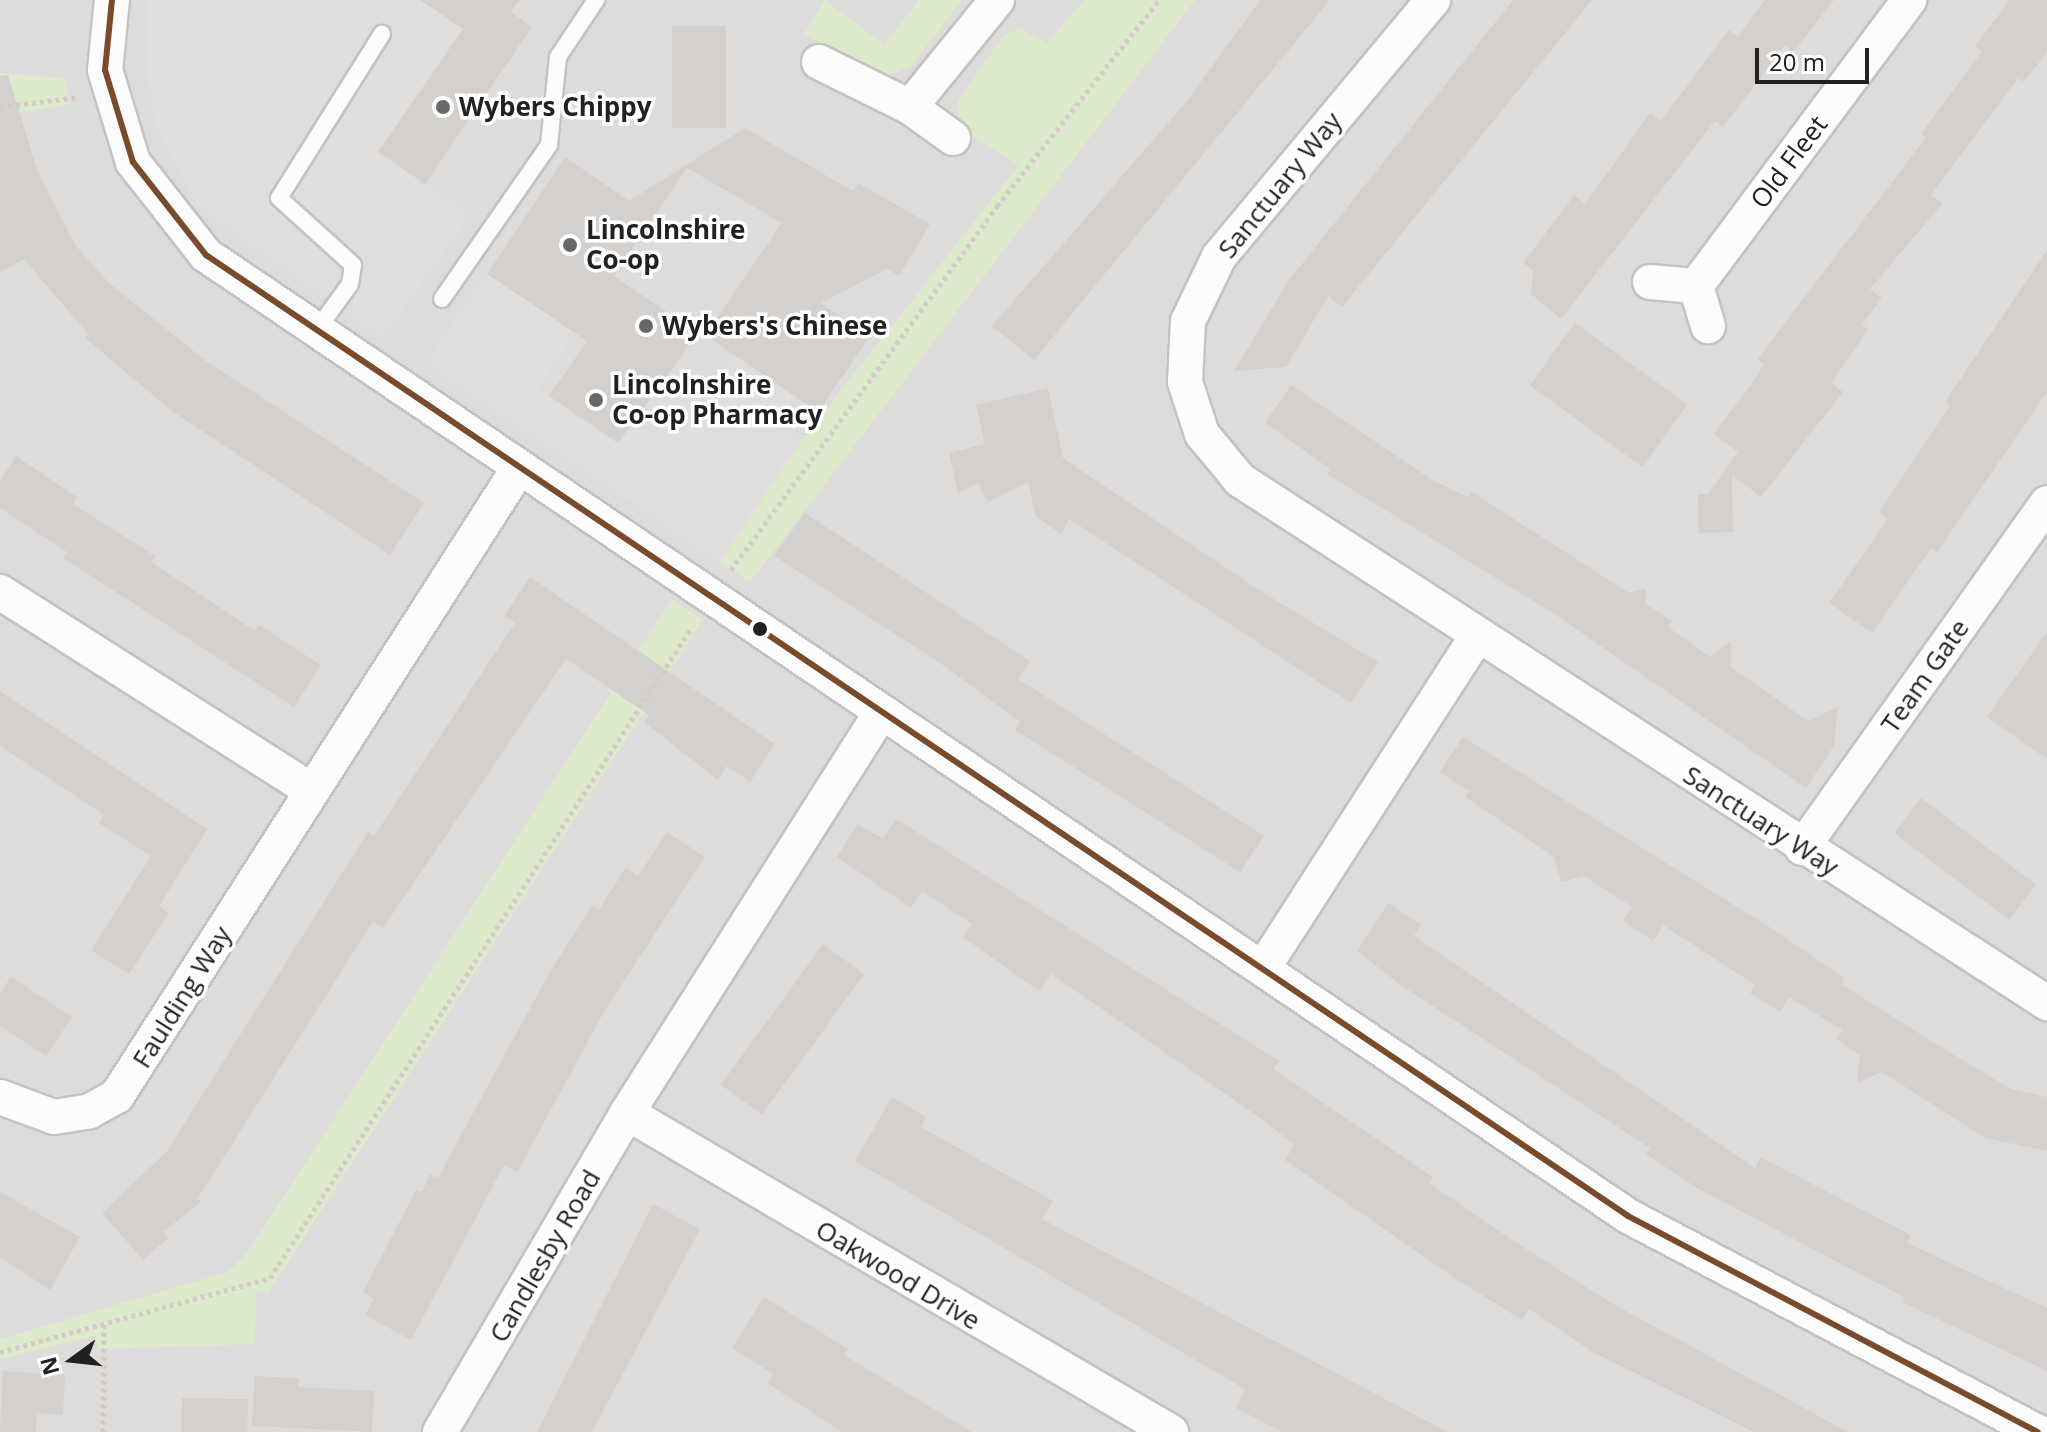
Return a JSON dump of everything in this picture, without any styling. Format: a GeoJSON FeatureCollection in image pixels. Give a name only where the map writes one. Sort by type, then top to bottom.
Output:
{"type":"FeatureCollection","features":[{"type":"Feature","properties":{"kind":"street"},"geometry":{"type":"LineString","coordinates":[[112,0],[105,70],[133,162],[166,211],[206,255],[712,597],[880,715],[1265,965],[1628,1216],[2038,1432]]}},
{"type":"Feature","properties":{"kind":"street"},"geometry":{"type":"LineString","coordinates":[[910,107],[997,0]]}},
{"type":"Feature","properties":{"kind":"street","name":"Sanctuary Way"},"geometry":{"type":"LineString","coordinates":[[1433,0],[1219,257],[1188,321],[1185,382],[1202,434],[1240,480],[1476,637],[2047,1003]]}},
{"type":"Feature","properties":{"kind":"street","name":"Old Fleet"},"geometry":{"type":"LineString","coordinates":[[1696,286],[1909,0]]}},
{"type":"Feature","properties":{"kind":"street"},"geometry":{"type":"LineString","coordinates":[[819,62],[910,107],[953,138]]}},
{"type":"Feature","properties":{"kind":"street"},"geometry":{"type":"LineString","coordinates":[[1650,282],[1696,286],[1708,326]]}},
{"type":"Feature","properties":{"kind":"street","name":"Faulding Way"},"geometry":{"type":"LineString","coordinates":[[0,1097],[54,1117],[90,1111],[117,1096],[519,468]]}},
{"type":"Feature","properties":{"kind":"street","name":"Team Gate"},"geometry":{"type":"LineString","coordinates":[[1802,848],[2047,503]]}},
{"type":"Feature","properties":{"kind":"street"},"geometry":{"type":"LineString","coordinates":[[0,592],[311,790]]}},
{"type":"Feature","properties":{"kind":"street"},"geometry":{"type":"LineString","coordinates":[[1265,965],[1476,637]]}},
{"type":"Feature","properties":{"kind":"street","name":"Candlesby Road"},"geometry":{"type":"LineString","coordinates":[[440,1432],[627,1113],[880,715]]}},
{"type":"Feature","properties":{"kind":"street","name":"Oakwood Drive"},"geometry":{"type":"LineString","coordinates":[[627,1113],[1171,1432]]}},
{"type":"Feature","properties":{"kind":"lane"},"geometry":{"type":"LineString","coordinates":[[442,299],[549,145],[558,57],[596,0]]}},
{"type":"Feature","properties":{"kind":"lane"},"geometry":{"type":"LineString","coordinates":[[316,331],[354,272],[279,198],[382,34]]}},
{"type":"Feature","properties":{"kind":"path"},"geometry":{"type":"LineString","coordinates":[[0,1352],[270,1278],[712,597],[997,206],[1159,0]]}},
{"type":"Feature","properties":{"kind":"path"},"geometry":{"type":"LineString","coordinates":[[0,107],[110,93]]}},
{"type":"Feature","properties":{"kind":"path"},"geometry":{"type":"LineString","coordinates":[[103,1432],[104,1324]]}},
{"type":"Feature","properties":{"kind":"shaded area"},"geometry":{"type":"Polygon","coordinates":[[[0,0],[2047,0],[2047,1432],[0,1432],[0,0]]]}},
{"type":"Feature","properties":{"kind":"shaded area"},"geometry":{"type":"Polygon","coordinates":[[[147,0],[420,0],[463,29],[379,152],[470,214],[382,339],[199,206],[157,129],[147,76],[147,0]]]}},
{"type":"Feature","properties":{"kind":"shaded area"},"geometry":{"type":"Polygon","coordinates":[[[487,274],[575,333],[538,389],[617,443],[665,372],[686,386],[698,369],[717,382],[736,356],[793,395],[774,422],[801,441],[720,562],[426,363],[487,274]]]}},
{"type":"Feature","properties":{"kind":"green space"},"geometry":{"type":"Polygon","coordinates":[[[825,0],[884,45],[919,0],[962,0],[911,66],[886,77],[804,34],[825,0]]]}},
{"type":"Feature","properties":{"kind":"green space"},"geometry":{"type":"Polygon","coordinates":[[[1084,0],[1195,0],[750,582],[720,562],[801,441],[1019,165],[973,137],[958,119],[958,102],[1003,36],[1019,28],[1047,43],[1084,0]]]}},
{"type":"Feature","properties":{"kind":"green space"},"geometry":{"type":"Polygon","coordinates":[[[0,73],[65,78],[70,104],[0,116],[0,73]]]}},
{"type":"Feature","properties":{"kind":"green space"},"geometry":{"type":"Polygon","coordinates":[[[672,599],[703,620],[268,1293],[256,1291],[255,1344],[97,1349],[96,1336],[0,1359],[0,1339],[228,1272],[247,1253],[672,599]]]}},
{"type":"Feature","properties":{"kind":"building"},"geometry":{"type":"Polygon","coordinates":[[[420,0],[520,0],[511,12],[532,27],[425,184],[378,152],[463,29],[420,0]]]}},
{"type":"Feature","properties":{"kind":"building"},"geometry":{"type":"Polygon","coordinates":[[[1260,0],[1330,0],[1034,360],[992,326],[1187,101],[1260,0]]]}},
{"type":"Feature","properties":{"kind":"building"},"geometry":{"type":"Polygon","coordinates":[[[1513,0],[1592,0],[1342,307],[1328,296],[1286,367],[1234,371],[1289,280],[1513,0]]]}},
{"type":"Feature","properties":{"kind":"building"},"geometry":{"type":"Polygon","coordinates":[[[1765,0],[1834,0],[1793,52],[1785,45],[1723,127],[1715,121],[1561,319],[1531,294],[1533,270],[1523,263],[1574,195],[1585,204],[1650,113],[1661,121],[1729,30],[1738,37],[1765,0]]]}},
{"type":"Feature","properties":{"kind":"building"},"geometry":{"type":"Polygon","coordinates":[[[2010,0],[2047,0],[2047,52],[2024,82],[2018,78],[1931,195],[1943,203],[1870,289],[1882,298],[1862,325],[1868,330],[1831,383],[1843,392],[1761,497],[1732,475],[1733,532],[1699,533],[1698,494],[1708,494],[1738,452],[1714,434],[1764,364],[1758,359],[1926,137],[1921,134],[1982,51],[1975,46],[2010,0]]]}},
{"type":"Feature","properties":{"kind":"building"},"geometry":{"type":"Polygon","coordinates":[[[672,26],[726,26],[726,128],[672,128],[672,26]]]}},
{"type":"Feature","properties":{"kind":"building"},"geometry":{"type":"Polygon","coordinates":[[[8,75],[37,170],[75,245],[109,283],[206,361],[424,503],[390,555],[172,411],[85,338],[88,334],[24,259],[0,272],[0,76],[8,75]]]}},
{"type":"Feature","properties":{"kind":"building"},"geometry":{"type":"Polygon","coordinates":[[[745,128],[853,191],[858,183],[930,224],[899,276],[887,269],[821,303],[870,336],[818,412],[705,335],[782,223],[687,168],[614,276],[698,333],[618,443],[549,396],[587,341],[487,274],[565,157],[629,201],[745,128]]]}},
{"type":"Feature","properties":{"kind":"building"},"geometry":{"type":"Polygon","coordinates":[[[2047,250],[2047,392],[1937,552],[1931,548],[1872,633],[1829,603],[1888,519],[1879,512],[1950,406],[1945,402],[2047,250]]]}},
{"type":"Feature","properties":{"kind":"building"},"geometry":{"type":"Polygon","coordinates":[[[1575,323],[1687,405],[1642,467],[1530,385],[1575,323]]]}},
{"type":"Feature","properties":{"kind":"building"},"geometry":{"type":"Polygon","coordinates":[[[1291,385],[1434,481],[1468,497],[1472,492],[1629,593],[1645,588],[1646,604],[1672,621],[1668,627],[1710,657],[1731,641],[1731,667],[1808,721],[1838,707],[1834,746],[1806,788],[1553,613],[1327,474],[1330,469],[1265,423],[1291,385]]]}},
{"type":"Feature","properties":{"kind":"building"},"geometry":{"type":"Polygon","coordinates":[[[1048,388],[1063,458],[1259,590],[1378,662],[1351,703],[1069,519],[1061,534],[1036,517],[1028,482],[988,502],[978,483],[958,493],[949,453],[985,444],[976,405],[1048,388]]]}},
{"type":"Feature","properties":{"kind":"building"},"geometry":{"type":"Polygon","coordinates":[[[16,456],[77,497],[73,504],[155,556],[151,562],[255,631],[259,625],[321,665],[294,707],[63,558],[67,552],[0,508],[0,481],[16,456]]]}},
{"type":"Feature","properties":{"kind":"building"},"geometry":{"type":"Polygon","coordinates":[[[805,513],[1030,661],[1018,679],[1264,836],[1240,872],[1015,730],[1020,722],[940,663],[774,556],[805,513]]]}},
{"type":"Feature","properties":{"kind":"building"},"geometry":{"type":"Polygon","coordinates":[[[530,577],[775,744],[750,782],[727,766],[718,780],[644,722],[649,715],[566,659],[383,928],[373,921],[198,1198],[201,1202],[163,1232],[168,1238],[143,1260],[102,1213],[167,1151],[368,832],[374,836],[515,623],[504,616],[530,577]]]}},
{"type":"Feature","properties":{"kind":"building"},"geometry":{"type":"Polygon","coordinates":[[[2047,632],[2047,759],[1987,717],[2047,632]]]}},
{"type":"Feature","properties":{"kind":"building"},"geometry":{"type":"Polygon","coordinates":[[[0,691],[207,829],[159,906],[169,913],[129,974],[91,950],[151,856],[99,823],[104,815],[0,746],[0,691]]]}},
{"type":"Feature","properties":{"kind":"building"},"geometry":{"type":"Polygon","coordinates":[[[1463,737],[1771,928],[1844,978],[1841,984],[1936,1044],[2011,1089],[2047,1097],[2047,1151],[1985,1138],[1882,1072],[1857,1083],[1860,1055],[1836,1039],[1842,1030],[1789,997],[1780,1012],[1750,993],[1755,985],[1663,925],[1653,941],[1623,921],[1632,907],[1584,876],[1561,882],[1554,857],[1465,797],[1469,791],[1440,772],[1463,737]]]}},
{"type":"Feature","properties":{"kind":"building"},"geometry":{"type":"Polygon","coordinates":[[[1921,798],[2036,885],[2010,920],[1895,833],[1921,798]]]}},
{"type":"Feature","properties":{"kind":"building"},"geometry":{"type":"Polygon","coordinates":[[[896,819],[1279,1061],[1273,1069],[1433,1177],[1429,1183],[1512,1240],[1613,1304],[1848,1432],[1754,1432],[1591,1351],[1529,1309],[1522,1320],[1453,1277],[1285,1160],[1294,1145],[1266,1122],[1051,974],[1039,991],[963,937],[972,924],[922,891],[911,908],[837,857],[858,824],[883,839],[896,819]]]}},
{"type":"Feature","properties":{"kind":"building"},"geometry":{"type":"Polygon","coordinates":[[[667,832],[705,857],[605,1010],[517,1172],[504,1165],[411,1340],[365,1315],[374,1298],[363,1292],[416,1190],[422,1192],[430,1174],[438,1178],[549,973],[592,906],[599,910],[626,867],[638,876],[667,832]]]}},
{"type":"Feature","properties":{"kind":"building"},"geometry":{"type":"Polygon","coordinates":[[[1388,903],[1421,925],[1414,936],[1755,1168],[1760,1157],[1911,1235],[1907,1243],[2047,1308],[2047,1371],[1902,1302],[1904,1297],[1697,1188],[1646,1154],[1650,1148],[1402,986],[1357,951],[1388,903]]]}},
{"type":"Feature","properties":{"kind":"building"},"geometry":{"type":"Polygon","coordinates":[[[823,944],[864,974],[762,1115],[721,1085],[823,944]]]}},
{"type":"Feature","properties":{"kind":"building"},"geometry":{"type":"Polygon","coordinates":[[[11,977],[72,1017],[46,1056],[0,1026],[0,993],[11,977]]]}},
{"type":"Feature","properties":{"kind":"building"},"geometry":{"type":"Polygon","coordinates":[[[892,1097],[926,1117],[921,1127],[1053,1201],[1042,1219],[1448,1432],[1283,1432],[1236,1408],[1245,1389],[855,1161],[892,1097]]]}},
{"type":"Feature","properties":{"kind":"building"},"geometry":{"type":"Polygon","coordinates":[[[0,1192],[80,1237],[50,1290],[0,1257],[0,1192]]]}},
{"type":"Feature","properties":{"kind":"building"},"geometry":{"type":"Polygon","coordinates":[[[653,1204],[700,1229],[592,1432],[537,1432],[653,1204]]]}},
{"type":"Feature","properties":{"kind":"building"},"geometry":{"type":"Polygon","coordinates":[[[764,1297],[848,1349],[844,1355],[972,1432],[842,1432],[767,1383],[773,1374],[732,1348],[764,1297]]]}},
{"type":"Feature","properties":{"kind":"building"},"geometry":{"type":"Polygon","coordinates":[[[3,1371],[65,1375],[63,1415],[37,1413],[36,1432],[0,1432],[3,1371]]]}},
{"type":"Feature","properties":{"kind":"building"},"geometry":{"type":"Polygon","coordinates":[[[255,1376],[299,1378],[298,1387],[374,1391],[372,1432],[252,1426],[255,1376]]]}},
{"type":"Feature","properties":{"kind":"building"},"geometry":{"type":"Polygon","coordinates":[[[182,1398],[248,1399],[247,1432],[181,1432],[182,1398]]]}},
{"type":"Feature","properties":{"kind":"transit line"},"geometry":{"type":"LineString","coordinates":[[112,0],[105,70],[133,162],[206,255],[1628,1216],[2038,1432]]}},
{"type":"Feature","properties":{"kind":"place","name":"Wybers Chippy"},"geometry":{"type":"Point","coordinates":[443,107]}},
{"type":"Feature","properties":{"kind":"place","name":"Lincolnshire Co-op"},"geometry":{"type":"Point","coordinates":[570,245]}},
{"type":"Feature","properties":{"kind":"place","name":"Wybers's Chinese"},"geometry":{"type":"Point","coordinates":[646,326]}},
{"type":"Feature","properties":{"kind":"place","name":"Lincolnshire Co-op Pharmacy"},"geometry":{"type":"Point","coordinates":[596,400]}}]}
